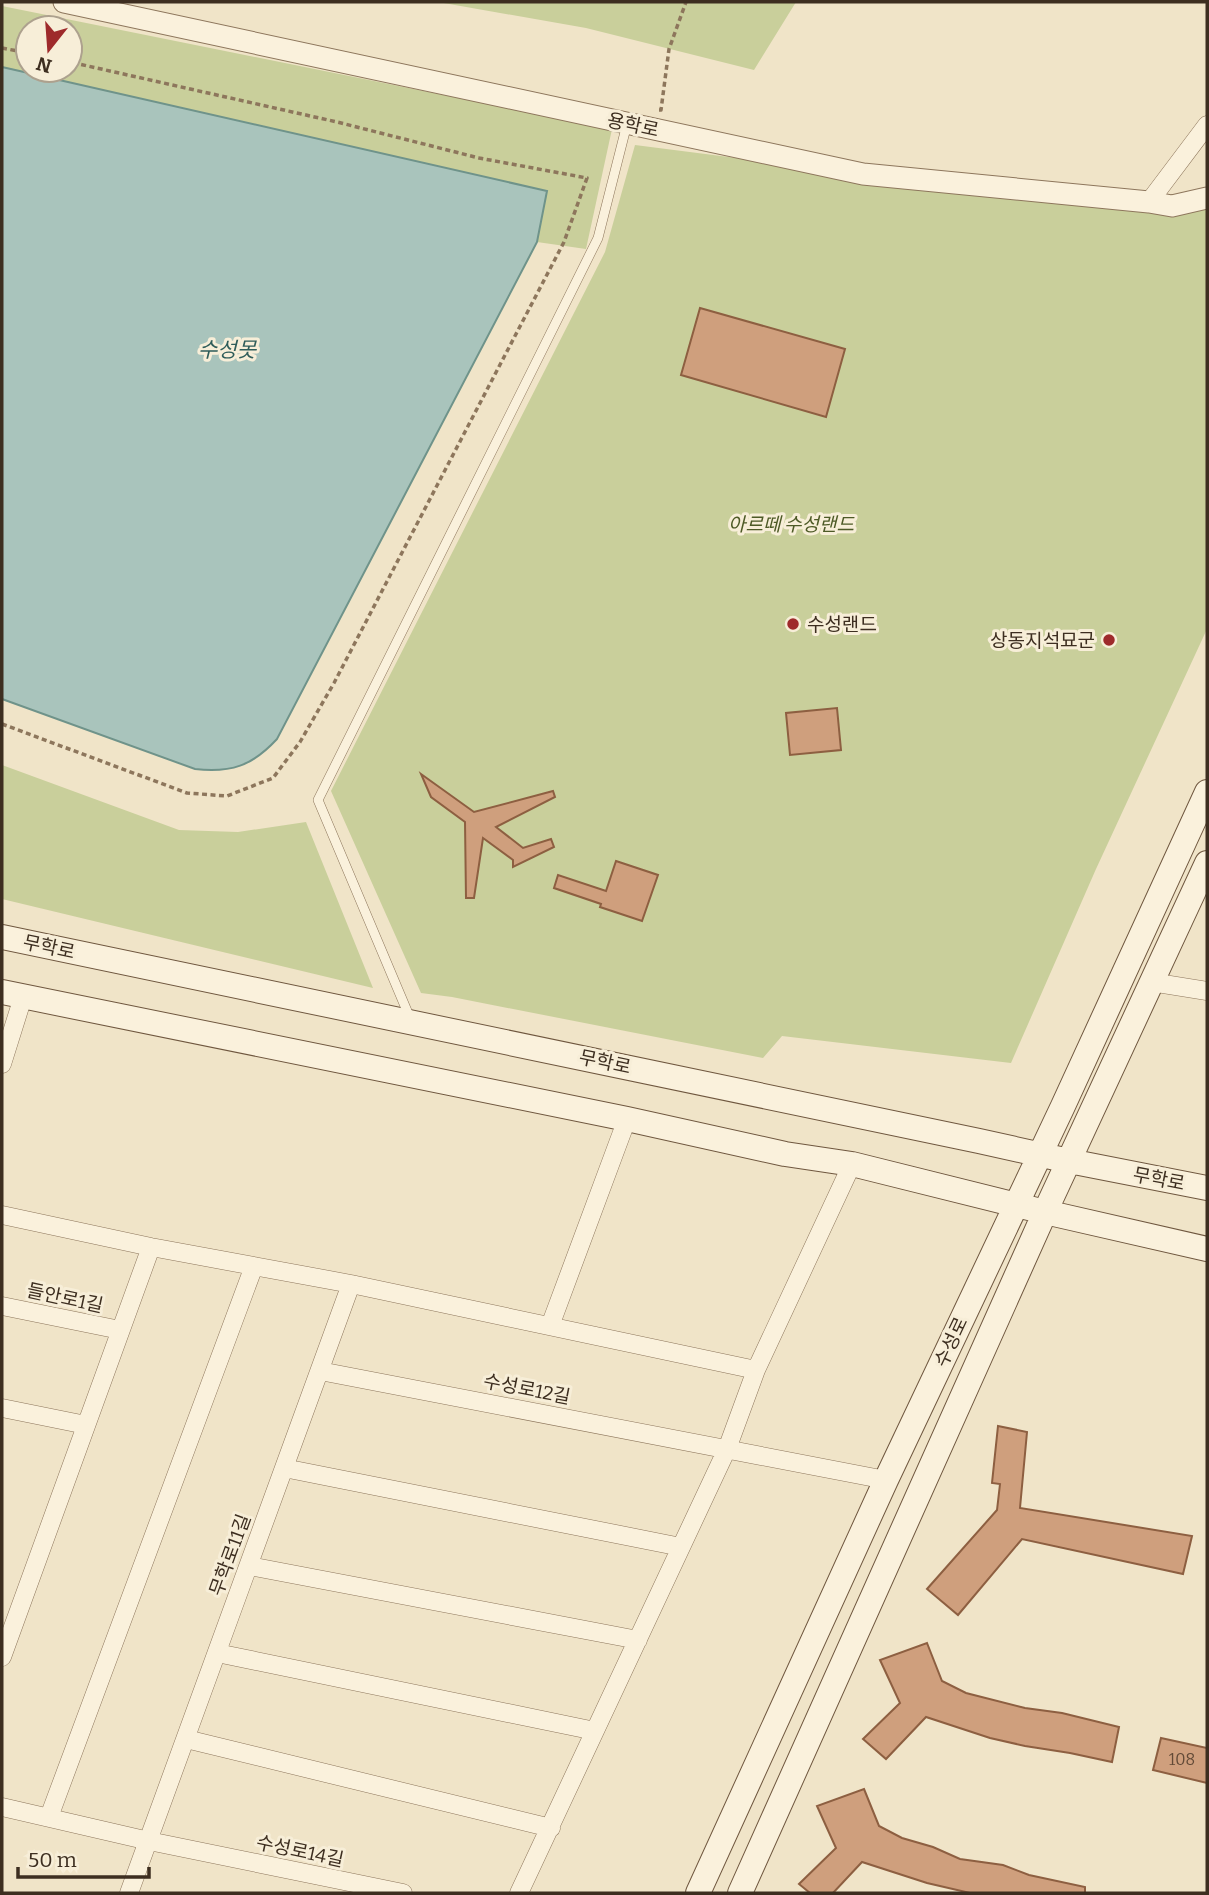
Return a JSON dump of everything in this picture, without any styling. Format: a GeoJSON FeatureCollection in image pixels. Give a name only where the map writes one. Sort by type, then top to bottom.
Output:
{"type":"FeatureCollection","features":[{"type":"Feature","properties":{"kind":"main road","name":"수성로"},"geometry":{"type":"LineString","coordinates":[[698,1893],[886,1479],[1207,792]]}},
{"type":"Feature","properties":{"kind":"main road","name":"수성로"},"geometry":{"type":"LineString","coordinates":[[740,1893],[1045,1212],[1207,863]]}},
{"type":"Feature","properties":{"kind":"main road","name":"무학로"},"geometry":{"type":"LineString","coordinates":[[2,937],[1207,1188]]}},
{"type":"Feature","properties":{"kind":"main road"},"geometry":{"type":"LineString","coordinates":[[12,995],[627,1119],[785,1154],[852,1164],[1207,1249]]}},
{"type":"Feature","properties":{"kind":"street","name":"용학로"},"geometry":{"type":"LineString","coordinates":[[64,2],[863,174],[1172,206],[1207,198]]}},
{"type":"Feature","properties":{"kind":"street"},"geometry":{"type":"LineString","coordinates":[[1149,202],[1207,125]]}},
{"type":"Feature","properties":{"kind":"street"},"geometry":{"type":"LineString","coordinates":[[1151,982],[1207,991]]}},
{"type":"Feature","properties":{"kind":"street"},"geometry":{"type":"LineString","coordinates":[[2,1064],[12,995]]}},
{"type":"Feature","properties":{"kind":"street"},"geometry":{"type":"LineString","coordinates":[[550,1326],[627,1119]]}},
{"type":"Feature","properties":{"kind":"street"},"geometry":{"type":"LineString","coordinates":[[519,1893],[727,1449],[756,1370],[852,1164]]}},
{"type":"Feature","properties":{"kind":"street"},"geometry":{"type":"LineString","coordinates":[[2,1215],[151,1247],[351,1284],[756,1370]]}},
{"type":"Feature","properties":{"kind":"street"},"geometry":{"type":"LineString","coordinates":[[2,1657],[151,1247]]}},
{"type":"Feature","properties":{"kind":"street"},"geometry":{"type":"LineString","coordinates":[[49,1817],[254,1266]]}},
{"type":"Feature","properties":{"kind":"street","name":"무학로11길"},"geometry":{"type":"LineString","coordinates":[[149,1841],[351,1284]]}},
{"type":"Feature","properties":{"kind":"street","name":"들안로1길"},"geometry":{"type":"LineString","coordinates":[[2,1306],[120,1331]]}},
{"type":"Feature","properties":{"kind":"street","name":"수성로12길"},"geometry":{"type":"LineString","coordinates":[[320,1371],[886,1479]]}},
{"type":"Feature","properties":{"kind":"street"},"geometry":{"type":"LineString","coordinates":[[2,1408],[86,1425]]}},
{"type":"Feature","properties":{"kind":"street"},"geometry":{"type":"LineString","coordinates":[[284,1468],[681,1547]]}},
{"type":"Feature","properties":{"kind":"street"},"geometry":{"type":"LineString","coordinates":[[248,1566],[638,1640]]}},
{"type":"Feature","properties":{"kind":"street"},"geometry":{"type":"LineString","coordinates":[[217,1653],[595,1731]]}},
{"type":"Feature","properties":{"kind":"street"},"geometry":{"type":"LineString","coordinates":[[186,1739],[551,1828]]}},
{"type":"Feature","properties":{"kind":"street","name":"수성로14길"},"geometry":{"type":"LineString","coordinates":[[2,1807],[149,1841],[403,1893]]}},
{"type":"Feature","properties":{"kind":"street"},"geometry":{"type":"LineString","coordinates":[[129,1893],[149,1841]]}},
{"type":"Feature","properties":{"kind":"lane"},"geometry":{"type":"LineString","coordinates":[[412,1022],[318,800],[598,238],[627,124]]}},
{"type":"Feature","properties":{"kind":"path"},"geometry":{"type":"LineString","coordinates":[[647,107],[661,110],[669,49],[686,2]]}},
{"type":"Feature","properties":{"kind":"path"},"geometry":{"type":"LineString","coordinates":[[2,724],[187,793],[227,796],[273,778],[300,742],[334,683],[561,247],[587,178],[479,158],[337,122],[84,65]]}},
{"type":"Feature","properties":{"kind":"green space"},"geometry":{"type":"Polygon","coordinates":[[[438,2],[796,2],[754,70],[586,28],[438,2]]]}},
{"type":"Feature","properties":{"kind":"green space"},"geometry":{"type":"Polygon","coordinates":[[[2,6],[42,14],[14,14],[14,70],[2,67],[2,6]]]}},
{"type":"Feature","properties":{"kind":"green space"},"geometry":{"type":"Polygon","coordinates":[[[84,23],[612,129],[586,249],[537,242],[547,191],[77,84],[84,84],[84,23]]]}},
{"type":"Feature","properties":{"kind":"green space","name":"아르떼 수성랜드"},"geometry":{"type":"Polygon","coordinates":[[[635,145],[863,174],[1142,202],[1207,198],[1207,629],[1096,869],[1011,1063],[782,1036],[763,1058],[421,993],[331,791],[605,252],[635,145]]]}},
{"type":"Feature","properties":{"kind":"green space"},"geometry":{"type":"Polygon","coordinates":[[[2,765],[179,830],[238,832],[306,822],[373,988],[2,899],[2,765]]]}},
{"type":"Feature","properties":{"kind":"water","name":"수성못"},"geometry":{"type":"Polygon","coordinates":[[[2,67],[14,70],[14,84],[77,84],[547,191],[537,242],[277,739],[268,748],[240,766],[219,770],[195,769],[2,699],[2,67]]]}},
{"type":"Feature","properties":{"kind":"building"},"geometry":{"type":"Polygon","coordinates":[[[700,308],[845,349],[826,417],[681,375],[700,308]]]}},
{"type":"Feature","properties":{"kind":"building"},"geometry":{"type":"Polygon","coordinates":[[[837,708],[841,750],[790,755],[786,713],[837,708]]]}},
{"type":"Feature","properties":{"kind":"building"},"geometry":{"type":"Polygon","coordinates":[[[421,774],[474,812],[553,791],[555,797],[496,827],[523,848],[551,839],[554,847],[513,867],[513,860],[483,838],[474,898],[466,898],[465,822],[431,797],[421,774]]]}},
{"type":"Feature","properties":{"kind":"building"},"geometry":{"type":"Polygon","coordinates":[[[616,861],[658,875],[642,921],[554,888],[558,875],[606,891],[616,861]]]}},
{"type":"Feature","properties":{"kind":"building"},"geometry":{"type":"Polygon","coordinates":[[[998,1426],[1027,1432],[1020,1508],[1192,1536],[1183,1574],[1022,1539],[958,1615],[927,1589],[997,1510],[1000,1484],[992,1483],[998,1426]]]}},
{"type":"Feature","properties":{"kind":"building"},"geometry":{"type":"Polygon","coordinates":[[[927,1643],[942,1681],[966,1693],[1119,1727],[1112,1762],[990,1738],[926,1717],[886,1759],[863,1739],[900,1703],[880,1660],[927,1643]]]}},
{"type":"Feature","properties":{"kind":"building"},"geometry":{"type":"Polygon","coordinates":[[[1161,1738],[1207,1748],[1207,1783],[1153,1770],[1161,1738]]]}},
{"type":"Feature","properties":{"kind":"building"},"geometry":{"type":"Polygon","coordinates":[[[864,1789],[879,1826],[902,1838],[960,1859],[1003,1865],[1029,1875],[1085,1887],[1085,1893],[970,1893],[927,1883],[862,1862],[833,1893],[810,1893],[799,1884],[836,1848],[817,1806],[864,1789]]]}},
{"type":"Feature","properties":{"kind":"place","name":"수성랜드"},"geometry":{"type":"Point","coordinates":[793,624]}},
{"type":"Feature","properties":{"kind":"place","name":"상동지석묘군"},"geometry":{"type":"Point","coordinates":[1109,640]}}]}
